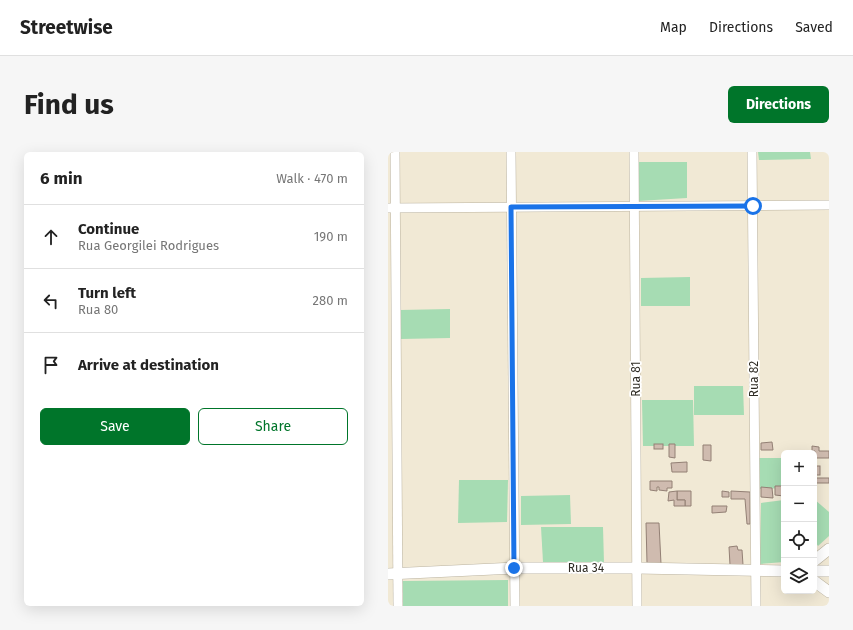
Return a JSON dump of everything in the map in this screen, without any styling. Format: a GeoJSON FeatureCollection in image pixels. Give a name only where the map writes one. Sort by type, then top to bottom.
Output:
{"type":"FeatureCollection","features":[{"type":"Feature","properties":{"kind":"street"},"geometry":{"type":"LineString","coordinates":[[395,152],[392,208],[393,574],[398,606]]}},
{"type":"Feature","properties":{"kind":"street"},"geometry":{"type":"LineString","coordinates":[[511,152],[515,606]]}},
{"type":"Feature","properties":{"kind":"street","name":"Rua 81"},"geometry":{"type":"LineString","coordinates":[[634,152],[637,606]]}},
{"type":"Feature","properties":{"kind":"street","name":"Rua 82"},"geometry":{"type":"LineString","coordinates":[[752,152],[756,606]]}},
{"type":"Feature","properties":{"kind":"street"},"geometry":{"type":"LineString","coordinates":[[392,208],[829,205]]}},
{"type":"Feature","properties":{"kind":"street"},"geometry":{"type":"LineString","coordinates":[[817,560],[829,550]]}},
{"type":"Feature","properties":{"kind":"street","name":"Rua 34"},"geometry":{"type":"LineString","coordinates":[[393,574],[514,568],[637,568],[781,571]]}},
{"type":"Feature","properties":{"kind":"street"},"geometry":{"type":"LineString","coordinates":[[817,571],[829,571]]}},
{"type":"Feature","properties":{"kind":"street"},"geometry":{"type":"LineString","coordinates":[[817,583],[829,592]]}},
{"type":"Feature","properties":{"kind":"green space"},"geometry":{"type":"Polygon","coordinates":[[[758,152],[810,152],[811,159],[759,160],[758,152]]]}},
{"type":"Feature","properties":{"kind":"green space"},"geometry":{"type":"Polygon","coordinates":[[[638,162],[687,162],[687,198],[638,201],[638,162]]]}},
{"type":"Feature","properties":{"kind":"green space"},"geometry":{"type":"Polygon","coordinates":[[[690,277],[690,306],[641,306],[641,278],[690,277]]]}},
{"type":"Feature","properties":{"kind":"green space"},"geometry":{"type":"Polygon","coordinates":[[[450,309],[450,338],[401,339],[400,310],[450,309]]]}},
{"type":"Feature","properties":{"kind":"green space"},"geometry":{"type":"Polygon","coordinates":[[[694,386],[743,386],[744,415],[694,415],[694,386]]]}},
{"type":"Feature","properties":{"kind":"green space"},"geometry":{"type":"Polygon","coordinates":[[[642,400],[693,400],[694,446],[643,446],[642,400]]]}},
{"type":"Feature","properties":{"kind":"green space"},"geometry":{"type":"Polygon","coordinates":[[[759,458],[781,458],[781,488],[759,489],[759,458]]]}},
{"type":"Feature","properties":{"kind":"green space"},"geometry":{"type":"Polygon","coordinates":[[[459,480],[508,480],[507,522],[458,523],[459,480]]]}},
{"type":"Feature","properties":{"kind":"green space"},"geometry":{"type":"Polygon","coordinates":[[[570,495],[571,524],[521,525],[521,496],[570,495]]]}},
{"type":"Feature","properties":{"kind":"green space"},"geometry":{"type":"Polygon","coordinates":[[[781,500],[781,562],[760,564],[761,503],[781,500]]]}},
{"type":"Feature","properties":{"kind":"green space"},"geometry":{"type":"Polygon","coordinates":[[[817,502],[829,512],[829,536],[818,546],[817,502]]]}},
{"type":"Feature","properties":{"kind":"green space"},"geometry":{"type":"Polygon","coordinates":[[[541,527],[603,527],[604,563],[543,562],[541,527]]]}},
{"type":"Feature","properties":{"kind":"green space"},"geometry":{"type":"Polygon","coordinates":[[[508,580],[508,606],[403,606],[402,581],[508,580]]]}},
{"type":"Feature","properties":{"kind":"building"},"geometry":{"type":"Polygon","coordinates":[[[772,442],[773,450],[761,450],[761,443],[772,442]]]}},
{"type":"Feature","properties":{"kind":"building"},"geometry":{"type":"Polygon","coordinates":[[[654,444],[663,444],[663,449],[654,449],[654,444]]]}},
{"type":"Feature","properties":{"kind":"building"},"geometry":{"type":"Polygon","coordinates":[[[669,444],[675,444],[675,458],[669,457],[669,444]]]}},
{"type":"Feature","properties":{"kind":"building"},"geometry":{"type":"Polygon","coordinates":[[[703,445],[711,445],[711,461],[703,460],[703,445]]]}},
{"type":"Feature","properties":{"kind":"building"},"geometry":{"type":"Polygon","coordinates":[[[812,446],[819,447],[819,451],[829,451],[829,458],[817,458],[817,450],[812,450],[812,446]]]}},
{"type":"Feature","properties":{"kind":"building"},"geometry":{"type":"Polygon","coordinates":[[[687,462],[687,472],[672,472],[671,463],[687,462]]]}},
{"type":"Feature","properties":{"kind":"building"},"geometry":{"type":"Polygon","coordinates":[[[817,466],[820,466],[820,475],[817,475],[817,466]]]}},
{"type":"Feature","properties":{"kind":"building"},"geometry":{"type":"Polygon","coordinates":[[[817,478],[829,478],[829,483],[817,483],[817,478]]]}},
{"type":"Feature","properties":{"kind":"building"},"geometry":{"type":"Polygon","coordinates":[[[650,481],[672,481],[672,488],[667,488],[667,491],[659,490],[659,487],[657,487],[657,491],[650,490],[650,481]]]}},
{"type":"Feature","properties":{"kind":"building"},"geometry":{"type":"Polygon","coordinates":[[[775,486],[781,486],[781,496],[775,495],[775,486]]]}},
{"type":"Feature","properties":{"kind":"building"},"geometry":{"type":"Polygon","coordinates":[[[761,487],[772,488],[773,498],[761,497],[761,487]]]}},
{"type":"Feature","properties":{"kind":"building"},"geometry":{"type":"Polygon","coordinates":[[[677,491],[691,491],[691,506],[685,506],[685,500],[677,500],[677,491]]]}},
{"type":"Feature","properties":{"kind":"building"},"geometry":{"type":"Polygon","coordinates":[[[677,491],[677,500],[685,500],[685,506],[674,506],[674,500],[668,501],[669,492],[677,491]]]}},
{"type":"Feature","properties":{"kind":"building"},"geometry":{"type":"Polygon","coordinates":[[[722,491],[729,492],[729,497],[722,497],[722,491]]]}},
{"type":"Feature","properties":{"kind":"building"},"geometry":{"type":"Polygon","coordinates":[[[731,491],[750,492],[750,524],[747,524],[745,499],[731,499],[731,491]]]}},
{"type":"Feature","properties":{"kind":"building"},"geometry":{"type":"Polygon","coordinates":[[[712,506],[727,506],[726,512],[712,513],[712,506]]]}},
{"type":"Feature","properties":{"kind":"building"},"geometry":{"type":"Polygon","coordinates":[[[646,523],[659,523],[661,564],[647,563],[646,523]]]}},
{"type":"Feature","properties":{"kind":"building"},"geometry":{"type":"Polygon","coordinates":[[[737,546],[738,550],[742,550],[743,565],[730,565],[729,547],[737,546]]]}},
{"type":"Feature","properties":{"kind":"route"},"geometry":{"type":"LineString","coordinates":[[514,568],[511,207],[753,206]]}}]}
